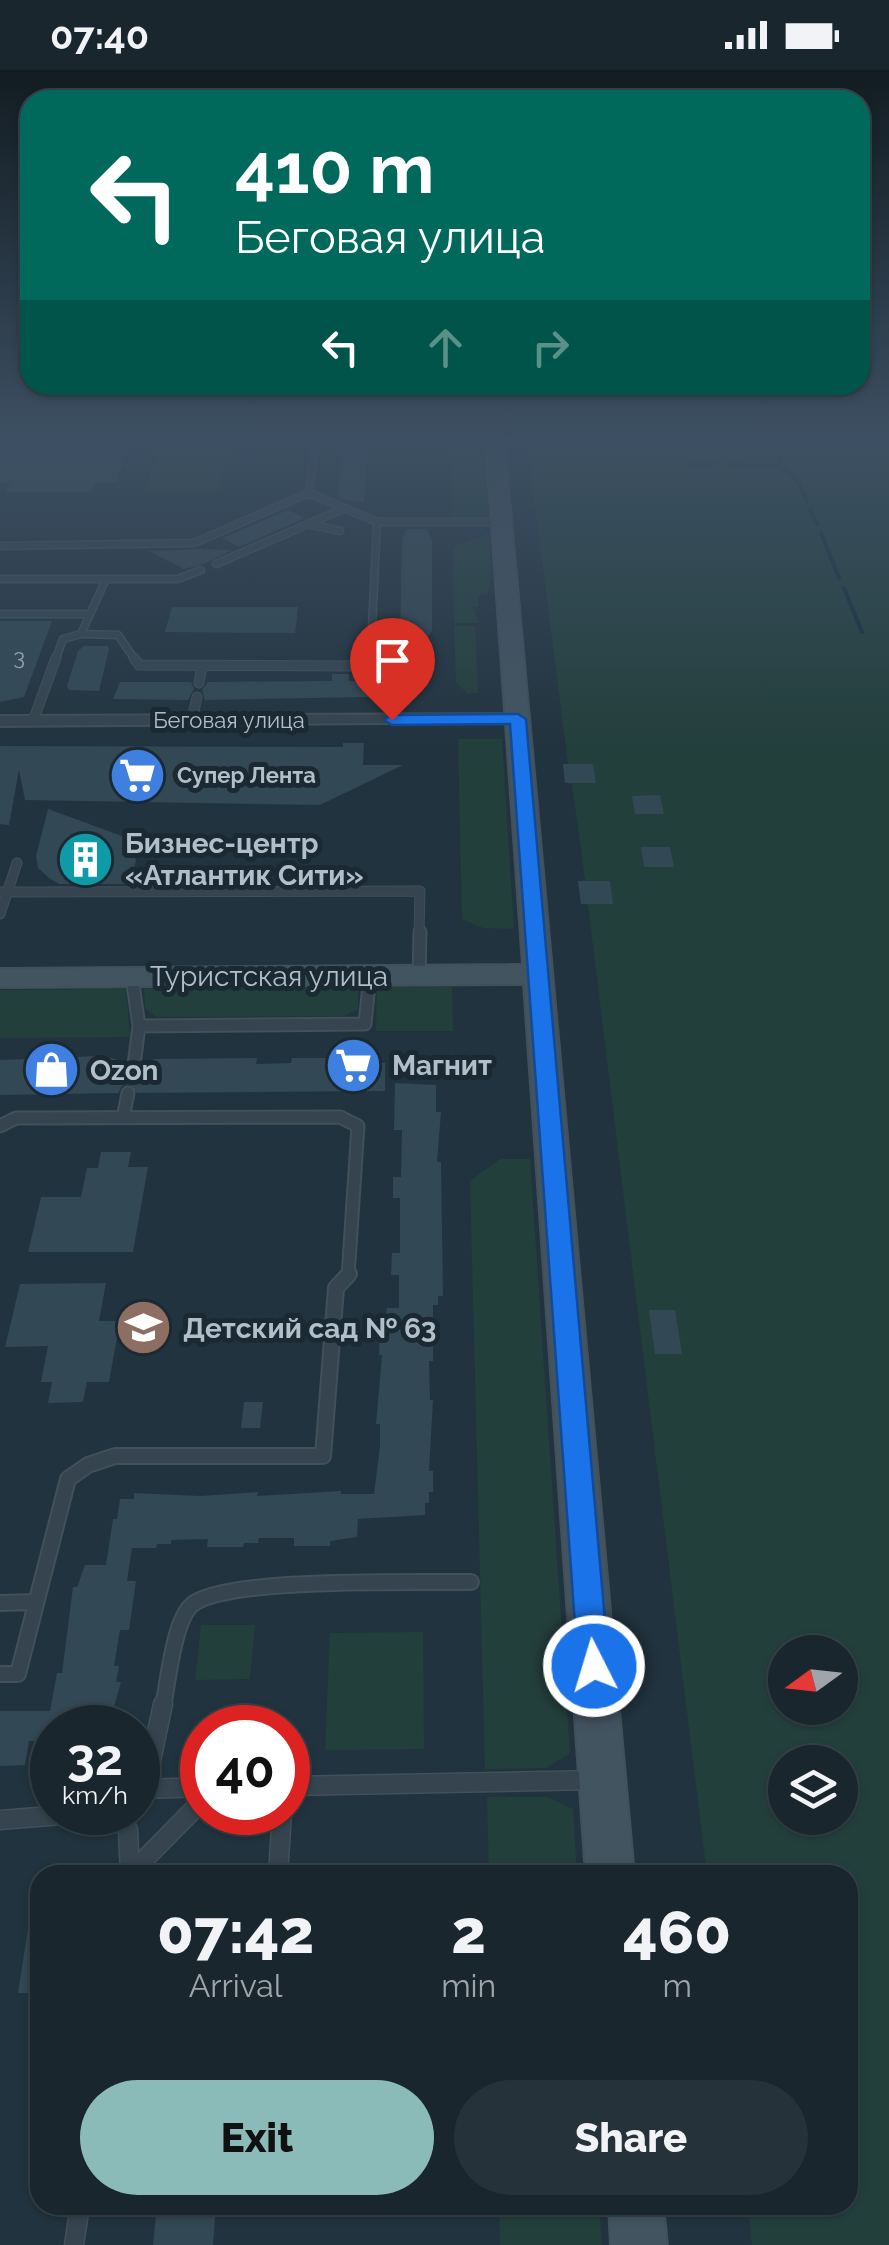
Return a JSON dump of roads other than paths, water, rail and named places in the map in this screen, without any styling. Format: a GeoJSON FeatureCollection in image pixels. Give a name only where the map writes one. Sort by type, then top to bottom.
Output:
{"type":"FeatureCollection","features":[{"type":"Feature","properties":{"kind":"street"},"geometry":{"type":"LineString","coordinates":[[504,544],[609,1865]]}},
{"type":"Feature","properties":{"kind":"street","name":"Беговая улица"},"geometry":{"type":"LineString","coordinates":[[0,721],[518,719]]}},
{"type":"Feature","properties":{"kind":"street","name":"Туристская улица"},"geometry":{"type":"LineString","coordinates":[[0,978],[538,974]]}},
{"type":"Feature","properties":{"kind":"street"},"geometry":{"type":"LineString","coordinates":[[637,2215],[639,2245]]}},
{"type":"Feature","properties":{"kind":"lane"},"geometry":{"type":"LineString","coordinates":[[0,546],[201,544]]}},
{"type":"Feature","properties":{"kind":"lane"},"geometry":{"type":"LineString","coordinates":[[216,564],[263,544]]}},
{"type":"Feature","properties":{"kind":"lane"},"geometry":{"type":"LineString","coordinates":[[32,721],[63,639],[81,634],[118,635],[139,666],[360,666],[361,642],[372,628],[375,544]]}},
{"type":"Feature","properties":{"kind":"lane"},"geometry":{"type":"LineString","coordinates":[[216,554],[227,559]]}},
{"type":"Feature","properties":{"kind":"lane"},"geometry":{"type":"LineString","coordinates":[[0,579],[178,579],[201,570]]}},
{"type":"Feature","properties":{"kind":"lane"},"geometry":{"type":"LineString","coordinates":[[0,614],[88,614],[98,607],[106,579]]}},
{"type":"Feature","properties":{"kind":"lane"},"geometry":{"type":"LineString","coordinates":[[81,634],[88,614]]}},
{"type":"Feature","properties":{"kind":"lane"},"geometry":{"type":"LineString","coordinates":[[199,683],[202,666]]}},
{"type":"Feature","properties":{"kind":"lane"},"geometry":{"type":"LineString","coordinates":[[192,720],[197,697]]}},
{"type":"Feature","properties":{"kind":"lane"},"geometry":{"type":"LineString","coordinates":[[0,914],[4,892],[17,863]]}},
{"type":"Feature","properties":{"kind":"lane"},"geometry":{"type":"LineString","coordinates":[[4,892],[420,891],[419,975]]}},
{"type":"Feature","properties":{"kind":"lane"},"geometry":{"type":"LineString","coordinates":[[138,1026],[365,1024],[370,975]]}},
{"type":"Feature","properties":{"kind":"lane"},"geometry":{"type":"LineString","coordinates":[[132,977],[138,1026],[134,1065]]}},
{"type":"Feature","properties":{"kind":"lane"},"geometry":{"type":"LineString","coordinates":[[123,1118],[128,1094]]}},
{"type":"Feature","properties":{"kind":"lane"},"geometry":{"type":"LineString","coordinates":[[0,1126],[16,1118],[340,1117],[358,1126],[349,1276],[336,1288],[323,1456],[116,1456],[88,1465],[68,1480],[18,1674],[0,1674]]}},
{"type":"Feature","properties":{"kind":"lane"},"geometry":{"type":"LineString","coordinates":[[160,1712],[182,1620],[193,1604],[232,1588],[471,1582]]}},
{"type":"Feature","properties":{"kind":"lane"},"geometry":{"type":"LineString","coordinates":[[0,1602],[35,1602]]}},
{"type":"Feature","properties":{"kind":"lane"},"geometry":{"type":"LineString","coordinates":[[310,1786],[603,1780]]}},
{"type":"Feature","properties":{"kind":"lane"},"geometry":{"type":"LineString","coordinates":[[0,1820],[30,1818]]}},
{"type":"Feature","properties":{"kind":"lane"},"geometry":{"type":"LineString","coordinates":[[139,1865],[180,1824]]}},
{"type":"Feature","properties":{"kind":"lane"},"geometry":{"type":"LineString","coordinates":[[128,1835],[130,1865]]}},
{"type":"Feature","properties":{"kind":"lane"},"geometry":{"type":"LineString","coordinates":[[279,1865],[281,1835]]}},
{"type":"Feature","properties":{"kind":"lane"},"geometry":{"type":"LineString","coordinates":[[74,2245],[78,2215]]}},
{"type":"Feature","properties":{"kind":"waterway"},"geometry":{"type":"LineString","coordinates":[[825,544],[839,578]]}},
{"type":"Feature","properties":{"kind":"waterway"},"geometry":{"type":"LineString","coordinates":[[844,588],[862,632]]}},
{"type":"Feature","properties":{"kind":"place","name":"Супер Лента"},"geometry":{"type":"Point","coordinates":[138,775]}},
{"type":"Feature","properties":{"kind":"place","name":"Бизнес-центр «Атлантик Сити»"},"geometry":{"type":"Point","coordinates":[86,859]}},
{"type":"Feature","properties":{"kind":"place","name":"Магнит"},"geometry":{"type":"Point","coordinates":[353,1065]}},
{"type":"Feature","properties":{"kind":"place","name":"Ozon"},"geometry":{"type":"Point","coordinates":[51,1070]}},
{"type":"Feature","properties":{"kind":"place","name":"Детский сад № 63"},"geometry":{"type":"Point","coordinates":[144,1328]}}]}
